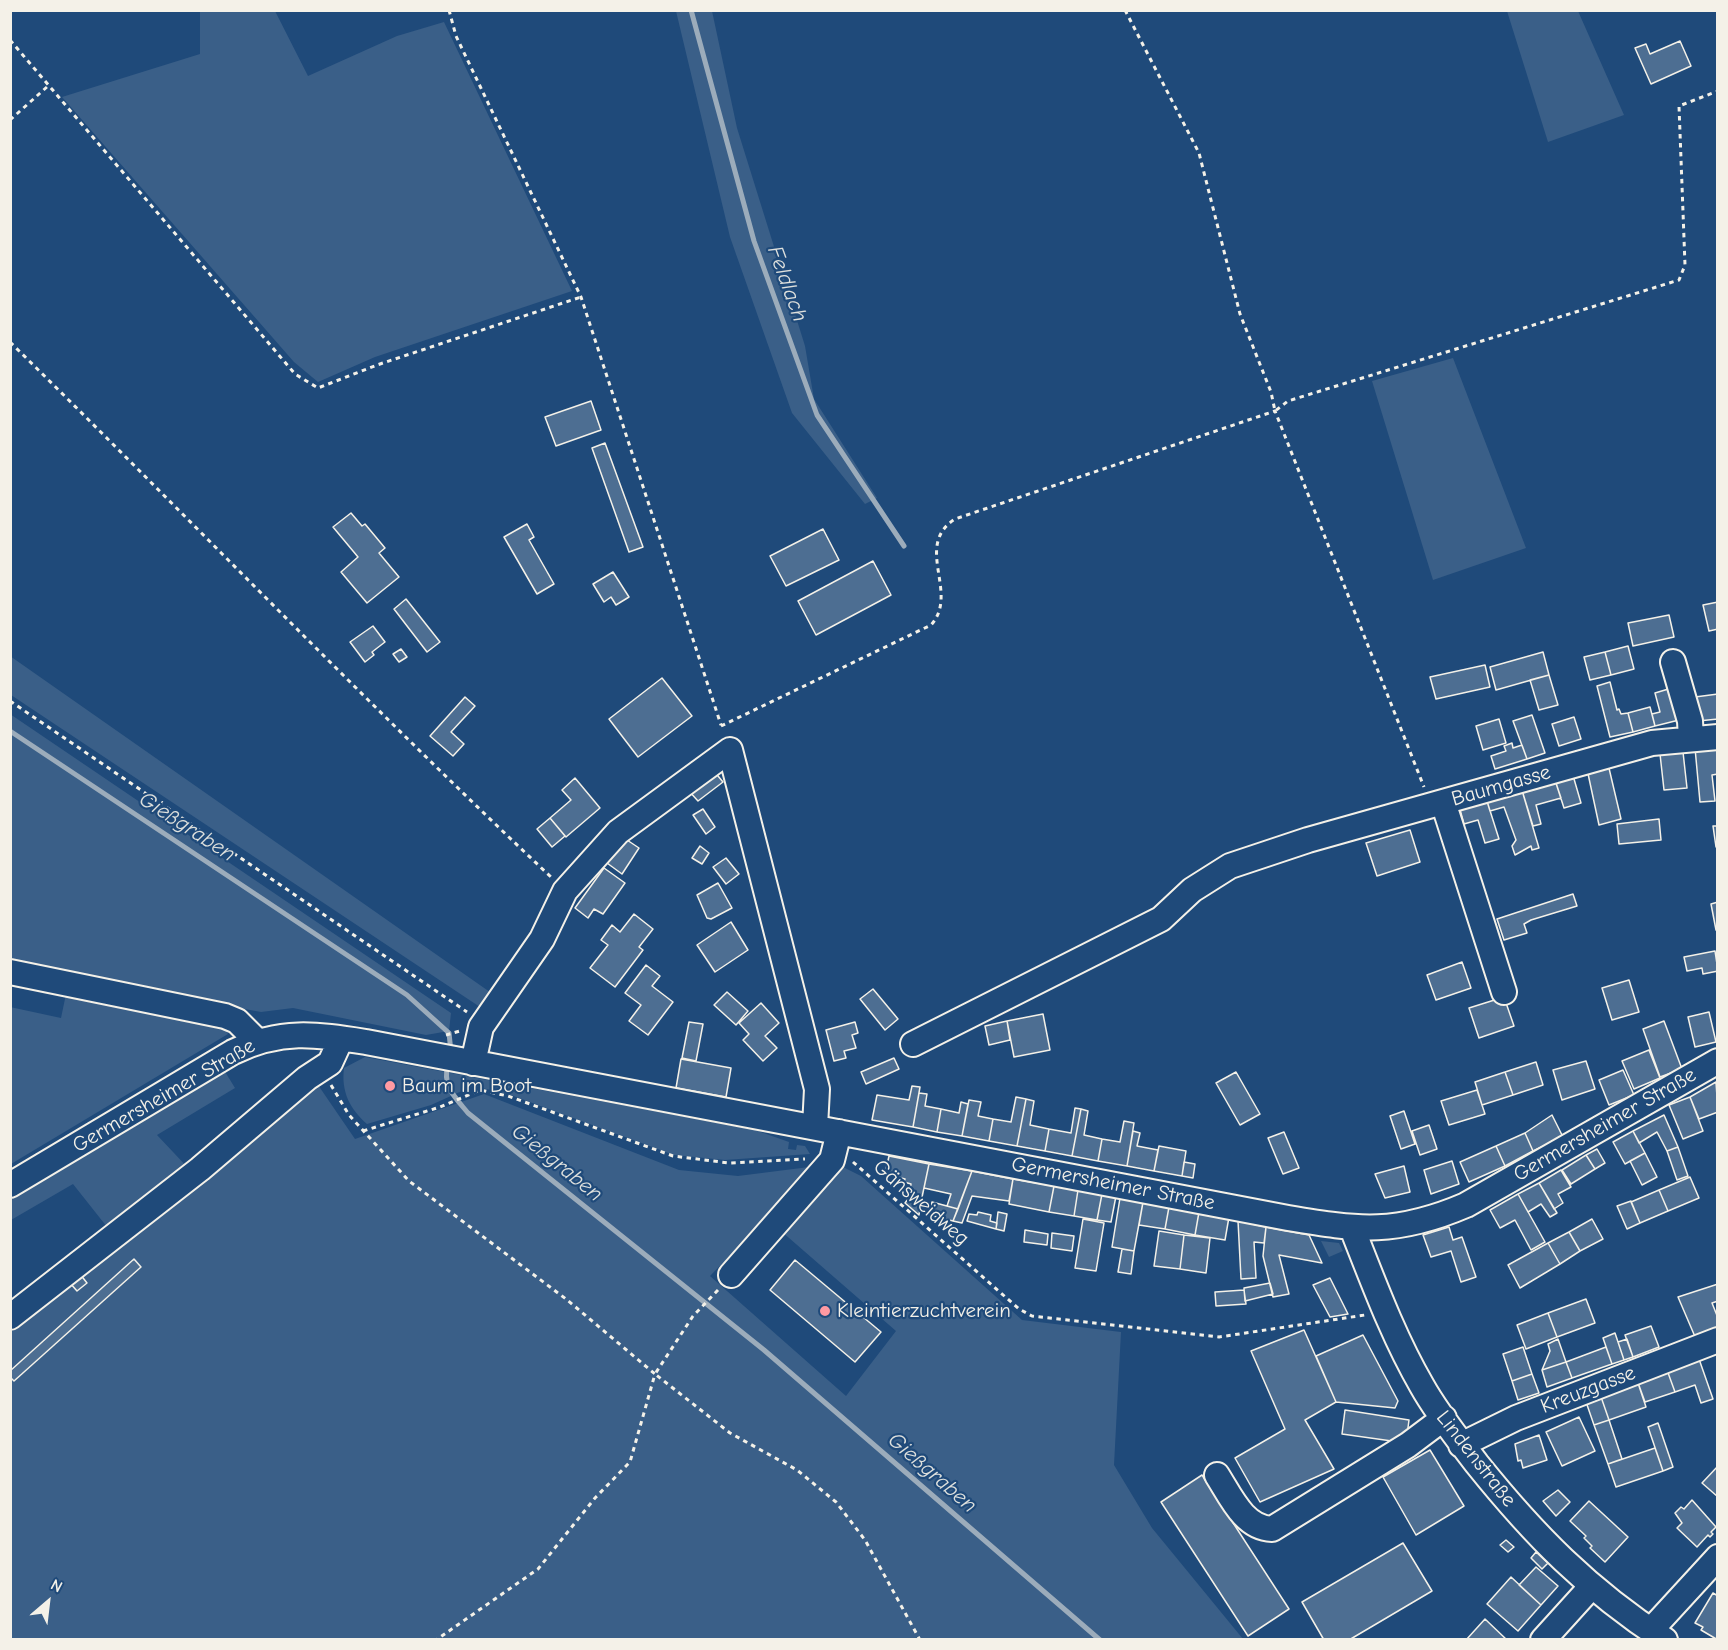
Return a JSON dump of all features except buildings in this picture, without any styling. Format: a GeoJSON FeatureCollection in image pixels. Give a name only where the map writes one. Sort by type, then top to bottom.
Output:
{"type":"FeatureCollection","features":[{"type":"Feature","properties":{"kind":"street"},"geometry":{"type":"LineString","coordinates":[[1673,662],[1690,721],[1691,739]]}},
{"type":"Feature","properties":{"kind":"street","name":"Baumgasse"},"geometry":{"type":"LineString","coordinates":[[1504,992],[1437,804],[1652,743],[1718,737]]}},
{"type":"Feature","properties":{"kind":"street"},"geometry":{"type":"LineString","coordinates":[[468,1063],[481,1027],[542,939],[565,891],[618,832],[730,750],[817,1089],[814,1127]]}},
{"type":"Feature","properties":{"kind":"street"},"geometry":{"type":"LineString","coordinates":[[913,1044],[1161,919],[1192,890],[1230,866],[1308,840],[1437,804]]}},
{"type":"Feature","properties":{"kind":"street"},"geometry":{"type":"LineString","coordinates":[[10,972],[225,1016],[237,1021],[258,1041]]}},
{"type":"Feature","properties":{"kind":"street","name":"Germersheimer Straße"},"geometry":{"type":"LineString","coordinates":[[10,1185],[233,1052],[258,1041],[300,1034],[435,1056],[1352,1228],[1413,1224],[1437,1218],[1466,1205],[1718,1060]]}},
{"type":"Feature","properties":{"kind":"street"},"geometry":{"type":"LineString","coordinates":[[10,1317],[183,1183],[330,1063],[341,1039]]}},
{"type":"Feature","properties":{"kind":"street"},"geometry":{"type":"LineString","coordinates":[[731,1275],[832,1160],[839,1132]]}},
{"type":"Feature","properties":{"kind":"street","name":"Lindenstraße"},"geometry":{"type":"LineString","coordinates":[[1352,1228],[1385,1312],[1421,1386],[1461,1444],[1520,1516],[1591,1587],[1658,1635]]}},
{"type":"Feature","properties":{"kind":"street","name":"Kreuzgasse"},"geometry":{"type":"LineString","coordinates":[[1461,1444],[1516,1418],[1718,1340]]}},
{"type":"Feature","properties":{"kind":"street"},"geometry":{"type":"LineString","coordinates":[[1217,1475],[1243,1515],[1259,1529],[1272,1529],[1422,1436],[1444,1418]]}},
{"type":"Feature","properties":{"kind":"street"},"geometry":{"type":"LineString","coordinates":[[1658,1635],[1718,1557]]}},
{"type":"Feature","properties":{"kind":"street"},"geometry":{"type":"LineString","coordinates":[[1543,1640],[1591,1587]]}},
{"type":"Feature","properties":{"kind":"path"},"geometry":{"type":"LineString","coordinates":[[449,10],[456,36],[580,297],[730,750]]}},
{"type":"Feature","properties":{"kind":"path"},"geometry":{"type":"LineString","coordinates":[[1125,10],[1199,153],[1240,314],[1271,392],[1275,411],[1437,804]]}},
{"type":"Feature","properties":{"kind":"path"},"geometry":{"type":"LineString","coordinates":[[10,40],[295,374],[318,388],[377,365],[580,297]]}},
{"type":"Feature","properties":{"kind":"path"},"geometry":{"type":"LineString","coordinates":[[10,120],[48,86]]}},
{"type":"Feature","properties":{"kind":"path"},"geometry":{"type":"LineString","coordinates":[[721,726],[931,625],[941,610],[942,601],[935,546],[942,530],[955,519],[1275,411],[1288,401],[1679,280],[1685,265],[1679,106],[1718,91]]}},
{"type":"Feature","properties":{"kind":"path"},"geometry":{"type":"LineString","coordinates":[[10,342],[189,518],[261,594],[565,891]]}},
{"type":"Feature","properties":{"kind":"path"},"geometry":{"type":"LineString","coordinates":[[10,700],[465,1010],[481,1027]]}},
{"type":"Feature","properties":{"kind":"path"},"geometry":{"type":"LineString","coordinates":[[324,1066],[334,1093],[363,1131],[425,1194],[566,1299],[730,1434],[797,1470],[836,1502],[865,1540],[920,1640]]}},
{"type":"Feature","properties":{"kind":"path","name":"Gänsweidweg"},"geometry":{"type":"LineString","coordinates":[[363,1131],[440,1107],[480,1090],[508,1096],[673,1156],[729,1163],[832,1160],[852,1162],[1018,1309],[1032,1316],[1219,1337],[1385,1312]]}},
{"type":"Feature","properties":{"kind":"path"},"geometry":{"type":"LineString","coordinates":[[436,1640],[538,1569],[595,1498],[630,1462],[655,1374],[693,1316],[713,1294]]}},
{"type":"Feature","properties":{"kind":"shaded area"},"geometry":{"type":"Polygon","coordinates":[[[200,11],[275,11],[308,76],[397,36],[444,22],[572,291],[375,357],[318,382],[294,362],[62,97],[200,54],[200,11]]]}},
{"type":"Feature","properties":{"kind":"shaded area"},"geometry":{"type":"Polygon","coordinates":[[[676,11],[712,11],[737,128],[805,346],[814,399],[877,498],[865,504],[792,413],[730,237],[676,11]]]}},
{"type":"Feature","properties":{"kind":"shaded area"},"geometry":{"type":"Polygon","coordinates":[[[1507,11],[1578,11],[1624,115],[1548,142],[1507,11]]]}},
{"type":"Feature","properties":{"kind":"shaded area"},"geometry":{"type":"Polygon","coordinates":[[[1453,358],[1526,548],[1433,580],[1372,381],[1453,358]]]}},
{"type":"Feature","properties":{"kind":"shaded area"},"geometry":{"type":"Polygon","coordinates":[[[10,656],[497,997],[486,1011],[11,695],[10,656]]]}},
{"type":"Feature","properties":{"kind":"shaded area"},"geometry":{"type":"Polygon","coordinates":[[[10,714],[451,1013],[449,1031],[426,1035],[293,1008],[261,1012],[11,966],[10,714]]]}},
{"type":"Feature","properties":{"kind":"shaded area"},"geometry":{"type":"Polygon","coordinates":[[[66,994],[219,1022],[228,1034],[11,1164],[10,1007],[61,1018],[66,994]]]}},
{"type":"Feature","properties":{"kind":"shaded area"},"geometry":{"type":"Polygon","coordinates":[[[365,1057],[755,1130],[789,1142],[788,1149],[796,1150],[797,1145],[805,1146],[810,1154],[725,1160],[674,1155],[508,1094],[473,1086],[431,1105],[367,1124],[351,1106],[345,1092],[343,1077],[344,1068],[365,1057]]]}},
{"type":"Feature","properties":{"kind":"shaded area"},"geometry":{"type":"Polygon","coordinates":[[[224,1070],[235,1088],[157,1135],[190,1170],[111,1232],[73,1184],[11,1220],[10,1198],[224,1070]]]}},
{"type":"Feature","properties":{"kind":"shaded area"},"geometry":{"type":"Polygon","coordinates":[[[316,1082],[355,1139],[484,1094],[679,1170],[738,1176],[817,1166],[710,1276],[846,1396],[896,1331],[781,1231],[839,1165],[861,1176],[1022,1320],[1121,1332],[1114,1465],[1152,1528],[1243,1639],[11,1640],[11,1332],[316,1082]]]}},
{"type":"Feature","properties":{"kind":"shaded area"},"geometry":{"type":"Polygon","coordinates":[[[1321,1241],[1339,1243],[1343,1251],[1329,1257],[1321,1241]]]}},
{"type":"Feature","properties":{"kind":"waterway","name":"Feldlach"},"geometry":{"type":"LineString","coordinates":[[691,10],[754,241],[817,415],[904,546]]}},
{"type":"Feature","properties":{"kind":"waterway","name":"Gießgraben"},"geometry":{"type":"LineString","coordinates":[[10,731],[407,995],[449,1033],[451,1052]]}},
{"type":"Feature","properties":{"kind":"waterway","name":"Gießgraben"},"geometry":{"type":"LineString","coordinates":[[448,1064],[448,1085],[468,1113],[764,1350],[1100,1640]]}},
{"type":"Feature","properties":{"kind":"place","name":"Baum im Boot"},"geometry":{"type":"Point","coordinates":[390,1086]}},
{"type":"Feature","properties":{"kind":"place","name":"Kleintierzuchtverein"},"geometry":{"type":"Point","coordinates":[825,1311]}}]}
